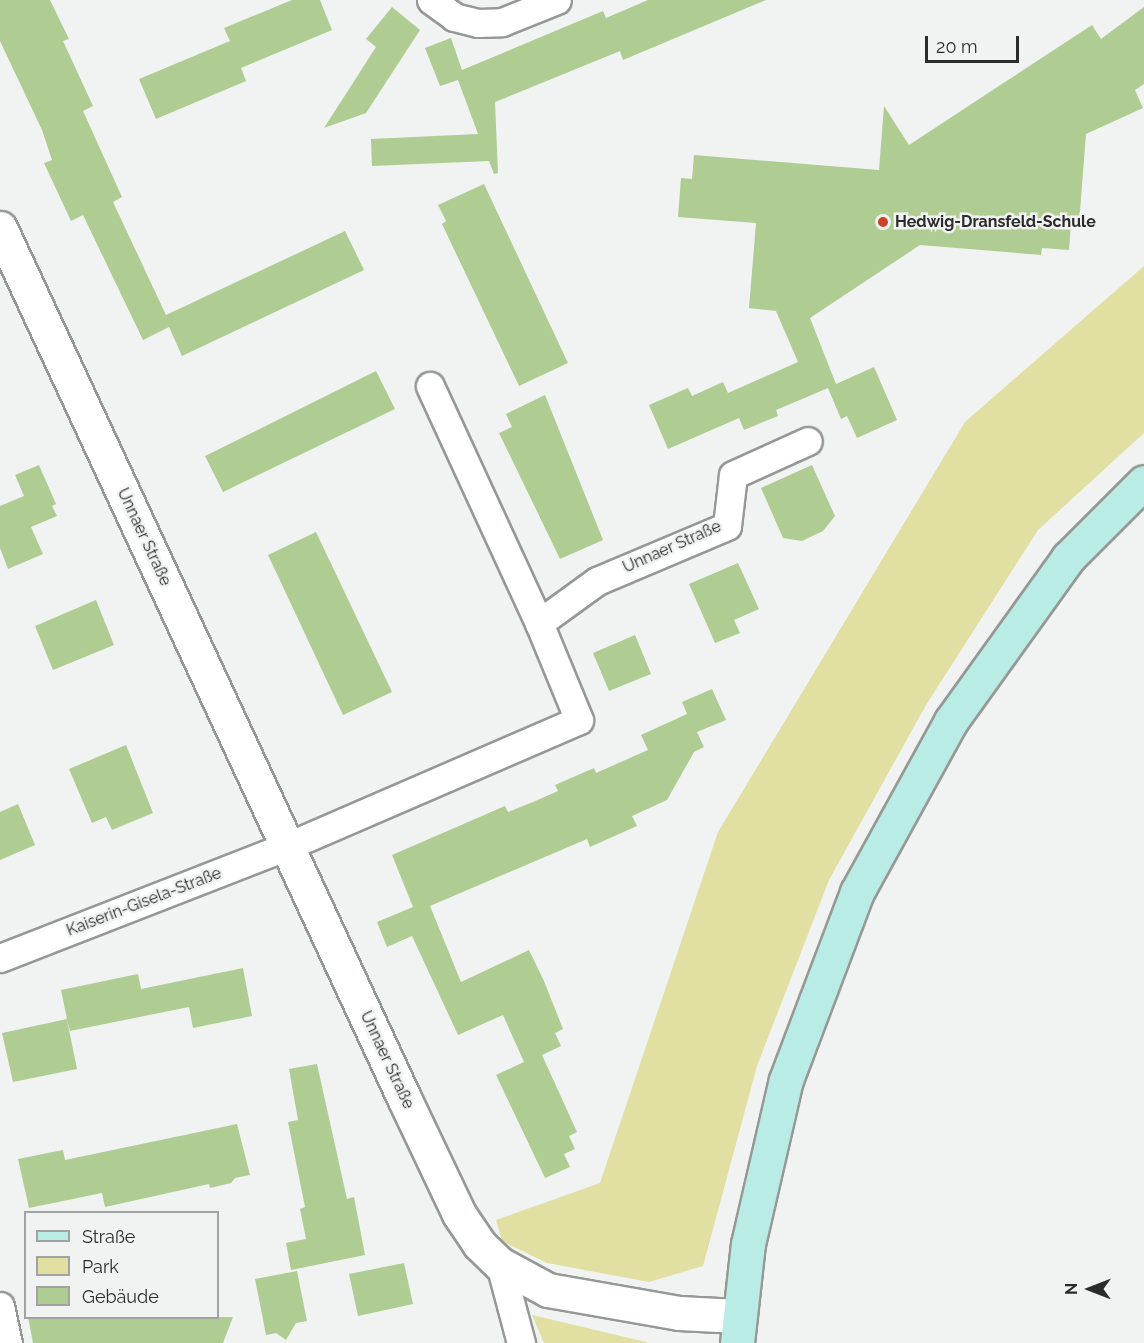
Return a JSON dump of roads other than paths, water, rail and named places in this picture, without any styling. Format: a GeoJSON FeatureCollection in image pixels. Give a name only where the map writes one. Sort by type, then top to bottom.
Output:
{"type":"FeatureCollection","features":[{"type":"Feature","properties":{"kind":"main road"},"geometry":{"type":"LineString","coordinates":[[737,1330],[748,1244],[786,1080],[857,892],[951,722],[1068,558],[1144,482]]}},
{"type":"Feature","properties":{"kind":"street"},"geometry":{"type":"LineString","coordinates":[[431,0],[454,17],[478,23],[502,22],[557,0]]}},
{"type":"Feature","properties":{"kind":"street","name":"Unnaer Straße"},"geometry":{"type":"LineString","coordinates":[[0,228],[459,1214],[479,1244],[500,1264],[548,1290],[679,1313],[737,1330]]}},
{"type":"Feature","properties":{"kind":"street"},"geometry":{"type":"LineString","coordinates":[[288,846],[579,720],[539,623],[430,386]]}},
{"type":"Feature","properties":{"kind":"street","name":"Unnaer Straße"},"geometry":{"type":"LineString","coordinates":[[539,623],[597,581],[727,526],[733,475],[808,441]]}},
{"type":"Feature","properties":{"kind":"street","name":"Kaiserin-Gisela-Straße"},"geometry":{"type":"LineString","coordinates":[[0,958],[288,846]]}},
{"type":"Feature","properties":{"kind":"street"},"geometry":{"type":"LineString","coordinates":[[500,1264],[521,1343]]}},
{"type":"Feature","properties":{"kind":"street"},"geometry":{"type":"LineString","coordinates":[[0,1306],[8,1343]]}},
{"type":"Feature","properties":{"kind":"place","name":"Hedwig-Dransfeld-Schule"},"geometry":{"type":"Point","coordinates":[883,222]}}]}
